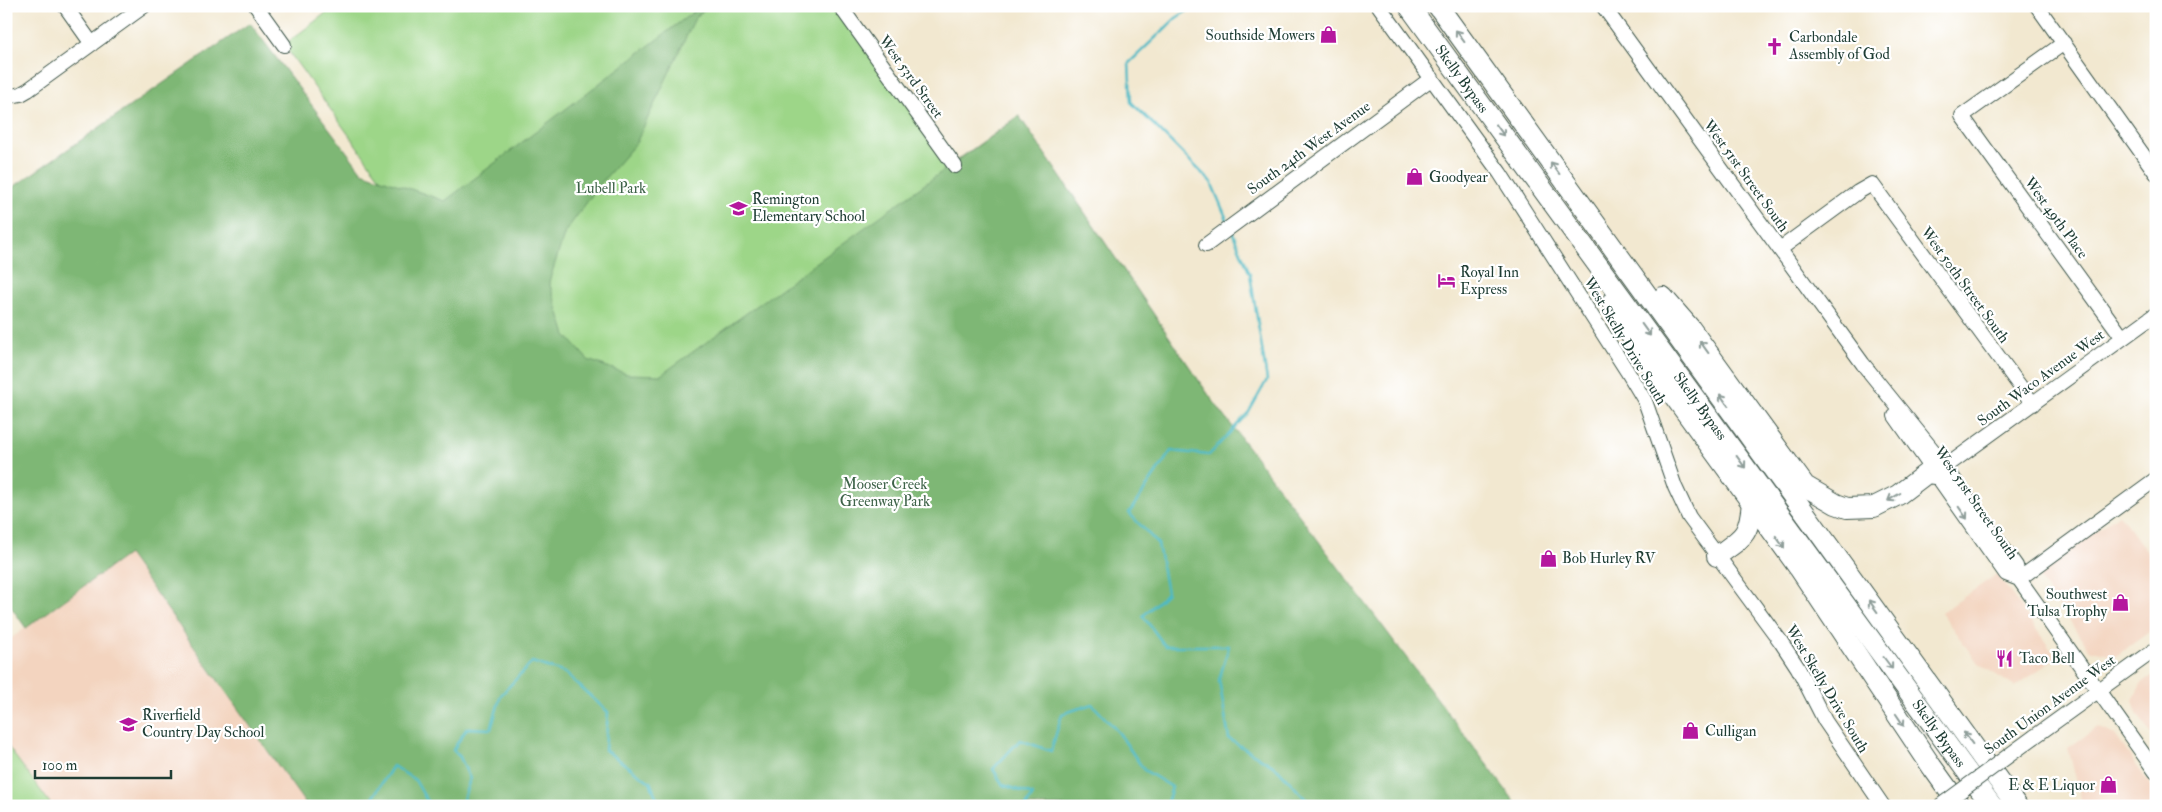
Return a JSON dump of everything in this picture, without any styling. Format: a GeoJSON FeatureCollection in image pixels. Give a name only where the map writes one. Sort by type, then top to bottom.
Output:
{"type":"FeatureCollection","features":[{"type":"Feature","properties":{"kind":"highway","name":"Skelly Bypass"},"geometry":{"type":"LineString","coordinates":[[1409,6],[1992,806]]}},
{"type":"Feature","properties":{"kind":"highway","name":"Skelly Bypass"},"geometry":{"type":"LineString","coordinates":[[1438,6],[2017,806]]}},
{"type":"Feature","properties":{"kind":"highway"},"geometry":{"type":"LineString","coordinates":[[1583,208],[1690,328],[1805,486],[1836,504],[1847,508],[1874,507],[1898,495],[1927,473],[1940,470]]}},
{"type":"Feature","properties":{"kind":"highway"},"geometry":{"type":"LineString","coordinates":[[1565,220],[1634,341],[1752,502],[1960,806]]}},
{"type":"Feature","properties":{"kind":"highway"},"geometry":{"type":"LineString","coordinates":[[1717,556],[1742,538],[1747,531],[1752,502]]}},
{"type":"Feature","properties":{"kind":"street"},"geometry":{"type":"LineString","coordinates":[[65,6],[92,44]]}},
{"type":"Feature","properties":{"kind":"street"},"geometry":{"type":"LineString","coordinates":[[6,97],[25,92],[144,6]]}},
{"type":"Feature","properties":{"kind":"street"},"geometry":{"type":"LineString","coordinates":[[256,6],[284,45]]}},
{"type":"Feature","properties":{"kind":"street","name":"West 53rd Street"},"geometry":{"type":"LineString","coordinates":[[840,6],[955,166]]}},
{"type":"Feature","properties":{"kind":"street","name":"West Skelly Drive South"},"geometry":{"type":"LineString","coordinates":[[1380,6],[1500,173],[1645,400],[1681,502],[1689,517],[1781,642],[1798,668],[1825,721],[1883,806]]}},
{"type":"Feature","properties":{"kind":"street","name":"West 51st Street South"},"geometry":{"type":"LineString","coordinates":[[1603,6],[1940,470],[2016,566],[2019,579],[2156,772]]}},
{"type":"Feature","properties":{"kind":"street"},"geometry":{"type":"LineString","coordinates":[[2037,6],[2156,172]]}},
{"type":"Feature","properties":{"kind":"street","name":"West 49th Place"},"geometry":{"type":"LineString","coordinates":[[2064,42],[1962,116],[2123,338]]}},
{"type":"Feature","properties":{"kind":"street","name":"South 24th West Avenue"},"geometry":{"type":"LineString","coordinates":[[1206,245],[1432,78]]}},
{"type":"Feature","properties":{"kind":"street","name":"West 50th Street South"},"geometry":{"type":"LineString","coordinates":[[1780,250],[1858,192],[1872,184],[2033,404]]}},
{"type":"Feature","properties":{"kind":"street","name":"South Waco Avenue West"},"geometry":{"type":"LineString","coordinates":[[1940,470],[2156,314]]}},
{"type":"Feature","properties":{"kind":"street"},"geometry":{"type":"LineString","coordinates":[[2019,579],[2156,479]]}},
{"type":"Feature","properties":{"kind":"street","name":"South Union Avenue West"},"geometry":{"type":"LineString","coordinates":[[1940,806],[2156,649]]}},
{"type":"Feature","properties":{"kind":"shaded area"},"geometry":{"type":"Polygon","coordinates":[[[2119,514],[2156,564],[2156,627],[2116,656],[2089,649],[2036,574],[2119,514]]]}},
{"type":"Feature","properties":{"kind":"shaded area","name":"Riverfield Country Day School"},"geometry":{"type":"Polygon","coordinates":[[[128,554],[307,806],[6,806],[6,642],[128,554]]]}},
{"type":"Feature","properties":{"kind":"shaded area"},"geometry":{"type":"Polygon","coordinates":[[[1997,574],[2056,657],[2015,687],[1978,663],[1941,613],[1997,574]]]}},
{"type":"Feature","properties":{"kind":"shaded area"},"geometry":{"type":"Polygon","coordinates":[[[2156,673],[2156,740],[2137,714],[2133,700],[2141,684],[2156,673]]]}},
{"type":"Feature","properties":{"kind":"shaded area"},"geometry":{"type":"Polygon","coordinates":[[[2098,727],[2115,735],[2156,793],[2156,806],[2083,806],[2068,748],[2098,727]]]}},
{"type":"Feature","properties":{"kind":"green space","name":"Lubell Park"},"geometry":{"type":"Polygon","coordinates":[[[335,6],[843,6],[953,163],[1019,116],[1240,438],[570,442],[284,45],[335,6]]]}},
{"type":"Feature","properties":{"kind":"green space","name":"Mooser Creek Greenway Park"},"geometry":{"type":"Polygon","coordinates":[[[701,6],[709,6],[695,18],[636,143],[601,183],[565,232],[549,282],[566,335],[588,360],[627,374],[661,375],[1019,116],[1208,394],[1518,806],[307,806],[128,554],[26,628],[6,600],[6,192],[250,23],[362,172],[445,201],[701,6]]]}},
{"type":"Feature","properties":{"kind":"green space"},"geometry":{"type":"Polygon","coordinates":[[[6,744],[50,803],[46,806],[6,806],[6,744]]]}},
{"type":"Feature","properties":{"kind":"waterway"},"geometry":{"type":"LineString","coordinates":[[1195,6],[1176,18],[1129,63],[1131,102],[1211,182],[1228,222]]}},
{"type":"Feature","properties":{"kind":"waterway"},"geometry":{"type":"LineString","coordinates":[[1232,231],[1250,274],[1267,380],[1249,412],[1209,455],[1171,451],[1129,513],[1158,544],[1167,593],[1143,616],[1165,646],[1229,646],[1219,680],[1229,739],[1278,769],[1312,806]]}},
{"type":"Feature","properties":{"kind":"waterway"},"geometry":{"type":"LineString","coordinates":[[461,806],[470,779],[460,757],[453,750],[467,728],[491,729],[501,695],[532,662],[565,673],[608,712],[605,750],[650,782],[660,806]]}},
{"type":"Feature","properties":{"kind":"waterway"},"geometry":{"type":"LineString","coordinates":[[1026,806],[1033,795],[1003,785],[993,769],[1020,740],[1051,751],[1062,714],[1092,704],[1119,733],[1144,770],[1172,787],[1166,806]]}},
{"type":"Feature","properties":{"kind":"waterway"},"geometry":{"type":"LineString","coordinates":[[374,806],[373,797],[393,766],[415,780],[430,806]]}},
{"type":"Feature","properties":{"kind":"place","name":"Southside Mowers"},"geometry":{"type":"Point","coordinates":[1329,35]}},
{"type":"Feature","properties":{"kind":"place","name":"Carbondale Assembly of God"},"geometry":{"type":"Point","coordinates":[1775,46]}},
{"type":"Feature","properties":{"kind":"place","name":"Goodyear"},"geometry":{"type":"Point","coordinates":[1415,177]}},
{"type":"Feature","properties":{"kind":"place","name":"Remington Elementary School"},"geometry":{"type":"Point","coordinates":[738,208]}},
{"type":"Feature","properties":{"kind":"place","name":"Royal Inn Express"},"geometry":{"type":"Point","coordinates":[1446,281]}},
{"type":"Feature","properties":{"kind":"place","name":"Bob Hurley RV"},"geometry":{"type":"Point","coordinates":[1548,558]}},
{"type":"Feature","properties":{"kind":"place","name":"Southwest Tulsa Trophy"},"geometry":{"type":"Point","coordinates":[2121,603]}},
{"type":"Feature","properties":{"kind":"place","name":"Taco Bell"},"geometry":{"type":"Point","coordinates":[2005,658]}},
{"type":"Feature","properties":{"kind":"place","name":"Riverfield Country Day School"},"geometry":{"type":"Point","coordinates":[128,724]}},
{"type":"Feature","properties":{"kind":"place","name":"Culligan"},"geometry":{"type":"Point","coordinates":[1691,731]}},
{"type":"Feature","properties":{"kind":"place","name":"E & E Liquor"},"geometry":{"type":"Point","coordinates":[2109,785]}}]}
